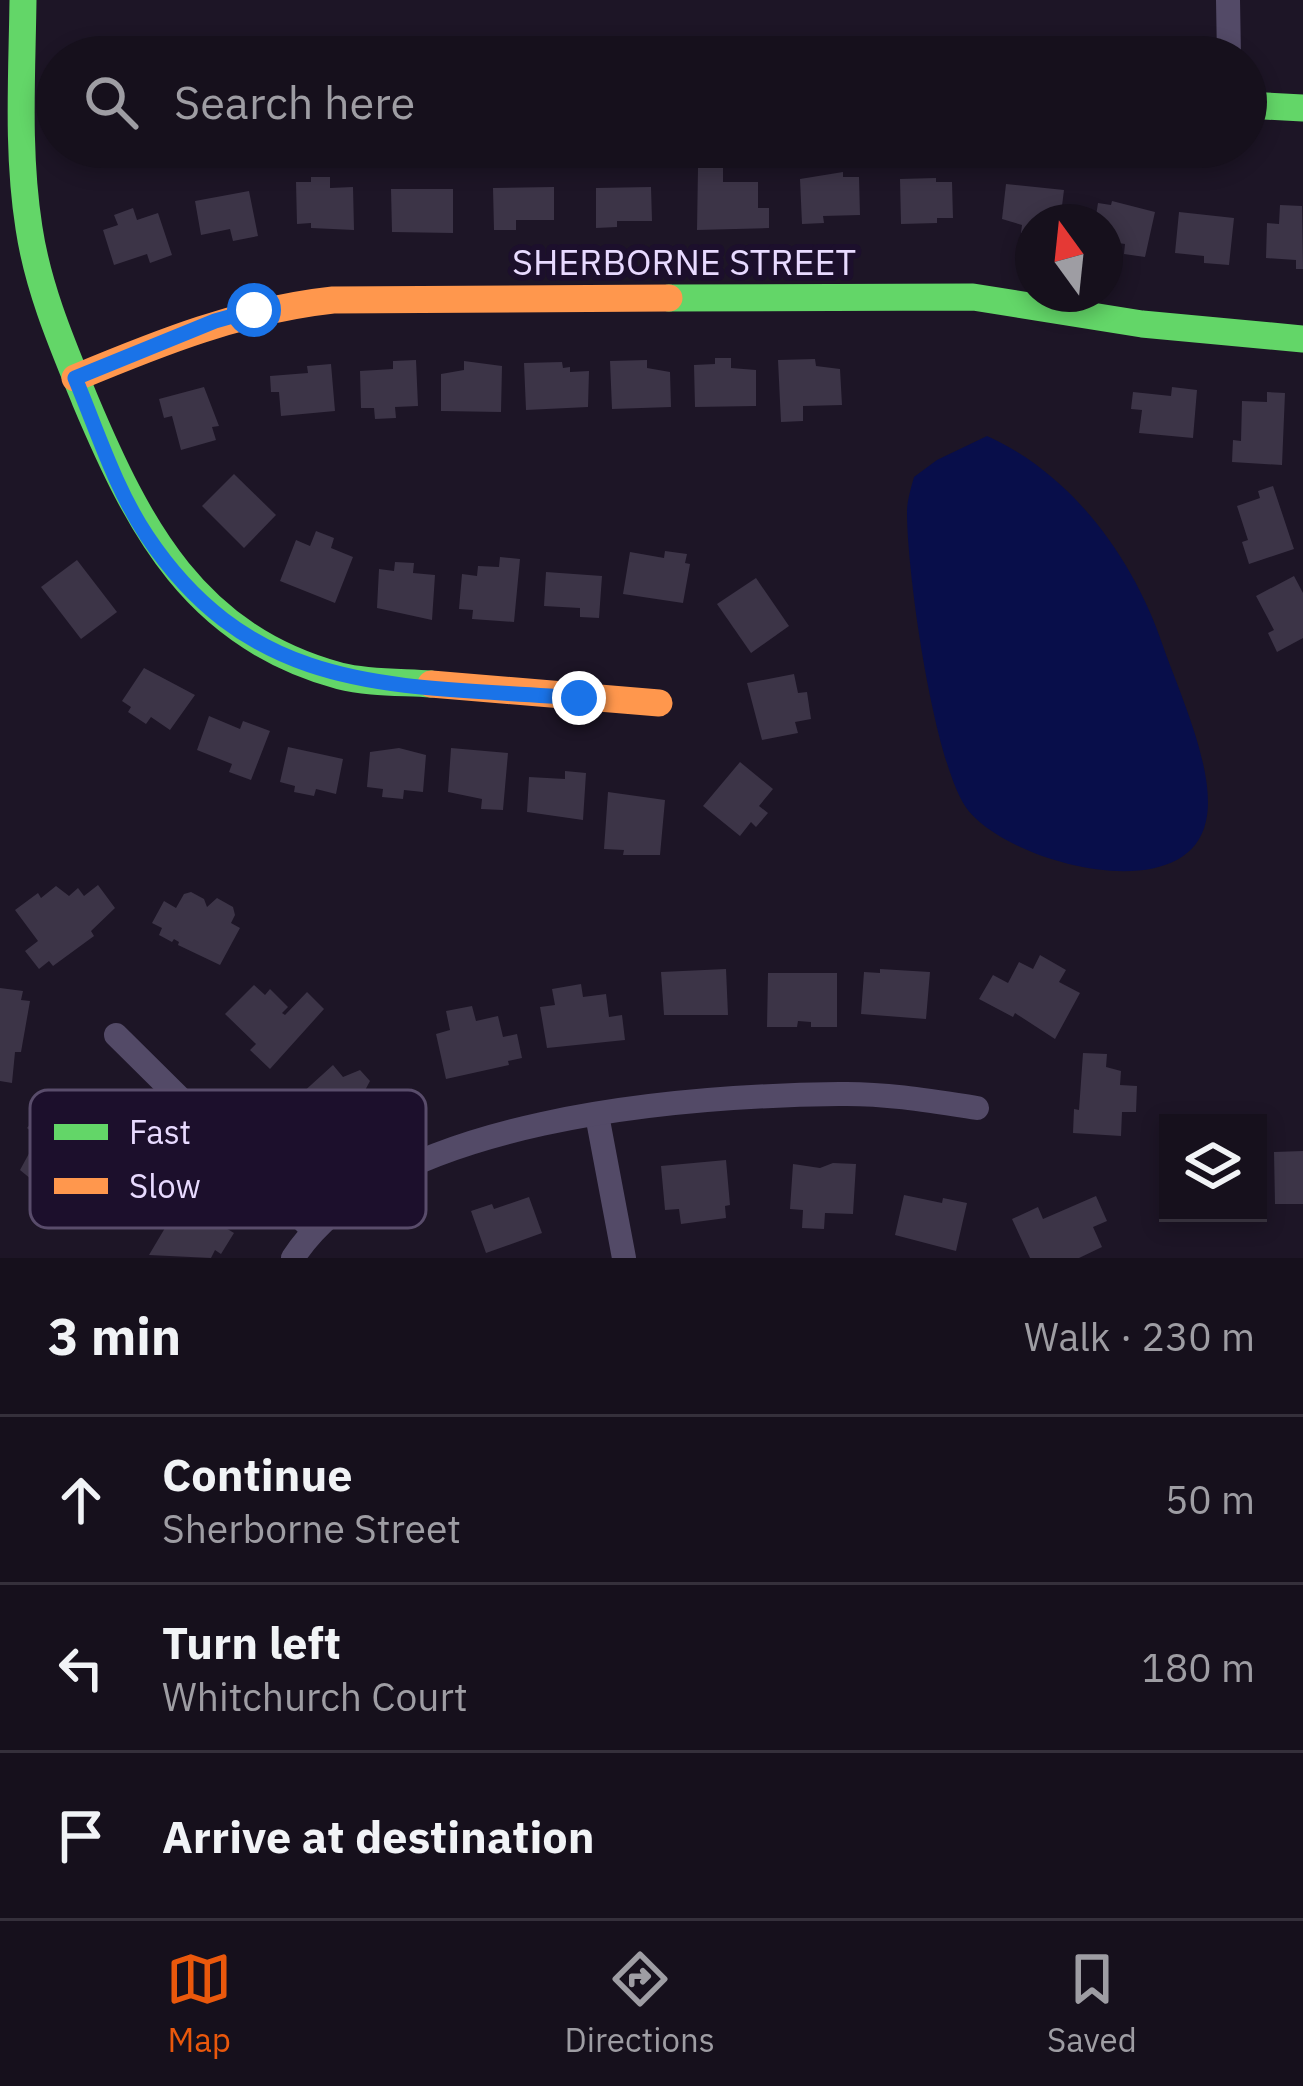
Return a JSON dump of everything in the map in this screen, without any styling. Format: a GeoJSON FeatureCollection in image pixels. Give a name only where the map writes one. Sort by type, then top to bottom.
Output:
{"type":"FeatureCollection","features":[{"type":"Feature","properties":{"kind":"street"},"geometry":{"type":"LineString","coordinates":[[22,0],[10,98],[33,252],[75,378],[124,495],[146,535],[174,571],[213,610],[279,654],[310,668],[359,681],[659,704]]}},
{"type":"Feature","properties":{"kind":"street"},"geometry":{"type":"LineString","coordinates":[[1228,0],[1228,36]]}},
{"type":"Feature","properties":{"kind":"street"},"geometry":{"type":"LineString","coordinates":[[1267,106],[1303,108]]}},
{"type":"Feature","properties":{"kind":"street","name":"SHERBORNE STREET"},"geometry":{"type":"LineString","coordinates":[[75,378],[215,321],[254,310],[333,300],[973,297],[1029,302],[1160,326],[1303,339]]}},
{"type":"Feature","properties":{"kind":"street"},"geometry":{"type":"LineString","coordinates":[[116,1034],[172,1090]]}},
{"type":"Feature","properties":{"kind":"street"},"geometry":{"type":"LineString","coordinates":[[426,1158],[497,1135],[597,1114],[843,1094],[977,1108]]}},
{"type":"Feature","properties":{"kind":"street"},"geometry":{"type":"LineString","coordinates":[[597,1114],[624,1258]]}},
{"type":"Feature","properties":{"kind":"street"},"geometry":{"type":"LineString","coordinates":[[293,1258],[311,1229]]}},
{"type":"Feature","properties":{"kind":"shaded area"},"geometry":{"type":"Polygon","coordinates":[[[987,436],[1018,452],[1072,496],[1117,551],[1151,614],[1195,733],[1208,802],[1206,821],[1192,849],[1166,865],[1131,871],[1092,869],[1016,845],[985,826],[965,806],[953,782],[924,664],[907,508],[914,477],[987,436]]]}},
{"type":"Feature","properties":{"kind":"building"},"geometry":{"type":"Polygon","coordinates":[[[698,168],[723,168],[723,182],[758,182],[758,208],[769,208],[769,228],[697,230],[698,168]]]}},
{"type":"Feature","properties":{"kind":"building"},"geometry":{"type":"Polygon","coordinates":[[[843,172],[843,177],[859,177],[860,215],[823,216],[824,223],[802,224],[800,179],[843,172]]]}},
{"type":"Feature","properties":{"kind":"building"},"geometry":{"type":"Polygon","coordinates":[[[311,177],[330,177],[330,188],[353,187],[354,230],[297,224],[296,182],[311,182],[311,177]]]}},
{"type":"Feature","properties":{"kind":"building"},"geometry":{"type":"Polygon","coordinates":[[[936,178],[936,182],[952,182],[953,218],[901,224],[900,179],[936,178]]]}},
{"type":"Feature","properties":{"kind":"building"},"geometry":{"type":"Polygon","coordinates":[[[1006,184],[1064,190],[1062,204],[1015,204],[1015,223],[1002,219],[1006,184]]]}},
{"type":"Feature","properties":{"kind":"building"},"geometry":{"type":"Polygon","coordinates":[[[554,187],[554,220],[516,220],[516,230],[494,230],[493,188],[554,187]]]}},
{"type":"Feature","properties":{"kind":"building"},"geometry":{"type":"Polygon","coordinates":[[[651,187],[652,221],[617,221],[617,227],[596,228],[596,188],[651,187]]]}},
{"type":"Feature","properties":{"kind":"building"},"geometry":{"type":"Polygon","coordinates":[[[391,189],[453,189],[453,233],[392,232],[391,189]]]}},
{"type":"Feature","properties":{"kind":"building"},"geometry":{"type":"Polygon","coordinates":[[[249,191],[258,236],[233,241],[230,229],[201,235],[195,201],[249,191]]]}},
{"type":"Feature","properties":{"kind":"building"},"geometry":{"type":"Polygon","coordinates":[[[1112,201],[1155,212],[1145,257],[1124,254],[1123,204],[1112,201]]]}},
{"type":"Feature","properties":{"kind":"building"},"geometry":{"type":"Polygon","coordinates":[[[1280,205],[1302,206],[1303,269],[1296,269],[1296,260],[1266,258],[1267,223],[1279,224],[1280,205]]]}},
{"type":"Feature","properties":{"kind":"building"},"geometry":{"type":"Polygon","coordinates":[[[133,208],[137,220],[158,213],[172,255],[150,263],[147,254],[114,265],[103,230],[118,225],[114,215],[133,208]]]}},
{"type":"Feature","properties":{"kind":"building"},"geometry":{"type":"Polygon","coordinates":[[[1179,212],[1234,218],[1229,265],[1175,253],[1179,212]]]}},
{"type":"Feature","properties":{"kind":"building"},"geometry":{"type":"Polygon","coordinates":[[[715,358],[731,358],[731,368],[756,370],[756,406],[695,407],[694,365],[715,364],[715,358]]]}},
{"type":"Feature","properties":{"kind":"building"},"geometry":{"type":"Polygon","coordinates":[[[815,359],[816,366],[840,369],[842,405],[803,406],[803,421],[781,422],[778,360],[815,359]]]}},
{"type":"Feature","properties":{"kind":"building"},"geometry":{"type":"Polygon","coordinates":[[[416,360],[418,406],[395,407],[396,418],[375,419],[374,408],[361,408],[360,371],[393,369],[393,361],[416,360]]]}},
{"type":"Feature","properties":{"kind":"building"},"geometry":{"type":"Polygon","coordinates":[[[647,360],[647,368],[670,372],[671,407],[612,409],[610,361],[647,360]]]}},
{"type":"Feature","properties":{"kind":"building"},"geometry":{"type":"Polygon","coordinates":[[[464,361],[502,366],[501,412],[441,411],[441,374],[464,370],[464,361]]]}},
{"type":"Feature","properties":{"kind":"building"},"geometry":{"type":"Polygon","coordinates":[[[562,362],[570,372],[589,371],[588,407],[526,410],[524,363],[562,362]]]}},
{"type":"Feature","properties":{"kind":"building"},"geometry":{"type":"Polygon","coordinates":[[[331,364],[335,411],[281,416],[279,392],[271,392],[270,376],[308,373],[307,366],[331,364]]]}},
{"type":"Feature","properties":{"kind":"building"},"geometry":{"type":"Polygon","coordinates":[[[204,387],[219,426],[212,427],[216,440],[181,450],[172,416],[164,418],[159,399],[204,387]]]}},
{"type":"Feature","properties":{"kind":"building"},"geometry":{"type":"Polygon","coordinates":[[[1172,387],[1197,390],[1193,438],[1139,433],[1142,410],[1131,409],[1133,392],[1171,396],[1172,387]]]}},
{"type":"Feature","properties":{"kind":"building"},"geometry":{"type":"Polygon","coordinates":[[[1267,392],[1285,393],[1282,465],[1232,462],[1233,440],[1241,441],[1242,401],[1267,402],[1267,392]]]}},
{"type":"Feature","properties":{"kind":"building"},"geometry":{"type":"Polygon","coordinates":[[[234,474],[276,515],[244,548],[202,506],[234,474]]]}},
{"type":"Feature","properties":{"kind":"building"},"geometry":{"type":"Polygon","coordinates":[[[1273,486],[1294,549],[1249,564],[1242,542],[1248,540],[1237,506],[1260,498],[1258,491],[1273,486]]]}},
{"type":"Feature","properties":{"kind":"building"},"geometry":{"type":"Polygon","coordinates":[[[316,531],[334,538],[331,548],[353,557],[335,603],[280,581],[296,540],[310,546],[316,531]]]}},
{"type":"Feature","properties":{"kind":"building"},"geometry":{"type":"Polygon","coordinates":[[[665,551],[687,554],[685,563],[690,564],[683,603],[623,594],[630,552],[664,558],[665,551]]]}},
{"type":"Feature","properties":{"kind":"building"},"geometry":{"type":"Polygon","coordinates":[[[500,557],[520,559],[514,622],[472,619],[473,610],[459,609],[462,574],[477,576],[478,566],[499,567],[500,557]]]}},
{"type":"Feature","properties":{"kind":"building"},"geometry":{"type":"Polygon","coordinates":[[[77,560],[117,612],[81,639],[41,587],[77,560]]]}},
{"type":"Feature","properties":{"kind":"building"},"geometry":{"type":"Polygon","coordinates":[[[395,562],[414,563],[413,573],[435,575],[432,620],[377,608],[379,569],[394,571],[395,562]]]}},
{"type":"Feature","properties":{"kind":"building"},"geometry":{"type":"Polygon","coordinates":[[[546,572],[602,576],[599,618],[580,617],[580,608],[544,606],[546,572]]]}},
{"type":"Feature","properties":{"kind":"building"},"geometry":{"type":"Polygon","coordinates":[[[1294,576],[1303,593],[1303,638],[1277,652],[1268,633],[1274,630],[1256,596],[1294,576]]]}},
{"type":"Feature","properties":{"kind":"building"},"geometry":{"type":"Polygon","coordinates":[[[756,578],[789,626],[751,653],[717,604],[756,578]]]}},
{"type":"Feature","properties":{"kind":"building"},"geometry":{"type":"Polygon","coordinates":[[[144,668],[195,695],[170,730],[151,717],[146,724],[128,712],[131,707],[122,701],[144,668]]]}},
{"type":"Feature","properties":{"kind":"building"},"geometry":{"type":"Polygon","coordinates":[[[794,674],[798,693],[807,692],[811,719],[795,722],[798,733],[762,740],[747,683],[794,674]]]}},
{"type":"Feature","properties":{"kind":"building"},"geometry":{"type":"Polygon","coordinates":[[[209,716],[240,729],[243,721],[270,731],[251,780],[229,772],[232,764],[197,750],[209,716]]]}},
{"type":"Feature","properties":{"kind":"building"},"geometry":{"type":"Polygon","coordinates":[[[288,747],[343,759],[336,794],[316,789],[314,796],[294,792],[295,786],[280,782],[288,747]]]}},
{"type":"Feature","properties":{"kind":"building"},"geometry":{"type":"Polygon","coordinates":[[[399,748],[426,755],[423,792],[404,790],[403,799],[382,797],[383,789],[367,787],[370,752],[399,748]]]}},
{"type":"Feature","properties":{"kind":"building"},"geometry":{"type":"Polygon","coordinates":[[[451,748],[508,753],[503,810],[481,809],[482,799],[448,792],[451,748]]]}},
{"type":"Feature","properties":{"kind":"building"},"geometry":{"type":"Polygon","coordinates":[[[740,762],[773,789],[759,806],[768,813],[756,827],[751,822],[740,836],[703,806],[740,762]]]}},
{"type":"Feature","properties":{"kind":"building"},"geometry":{"type":"Polygon","coordinates":[[[565,771],[586,773],[583,820],[527,812],[529,777],[565,779],[565,771]]]}},
{"type":"Feature","properties":{"kind":"building"},"geometry":{"type":"Polygon","coordinates":[[[608,792],[665,800],[660,855],[623,855],[624,850],[604,849],[608,792]]]}},
{"type":"Feature","properties":{"kind":"building"},"geometry":{"type":"Polygon","coordinates":[[[98,885],[115,908],[91,931],[94,936],[53,966],[49,961],[39,969],[25,951],[38,941],[15,910],[56,886],[69,896],[78,888],[84,896],[98,885]]]}},
{"type":"Feature","properties":{"kind":"building"},"geometry":{"type":"Polygon","coordinates":[[[191,892],[204,899],[207,907],[217,898],[233,907],[231,923],[240,928],[220,965],[159,935],[162,928],[152,923],[164,901],[176,908],[184,894],[191,892]]]}},
{"type":"Feature","properties":{"kind":"building"},"geometry":{"type":"Polygon","coordinates":[[[1040,955],[1066,970],[1059,982],[1080,993],[1055,1039],[1015,1013],[1013,1017],[979,999],[993,975],[1008,983],[1019,962],[1033,969],[1040,955]]]}},
{"type":"Feature","properties":{"kind":"building"},"geometry":{"type":"Polygon","coordinates":[[[726,969],[728,1015],[664,1015],[661,972],[726,969]]]}},
{"type":"Feature","properties":{"kind":"building"},"geometry":{"type":"Polygon","coordinates":[[[880,969],[930,972],[926,1019],[861,1014],[864,972],[880,973],[880,969]]]}},
{"type":"Feature","properties":{"kind":"building"},"geometry":{"type":"Polygon","coordinates":[[[768,973],[837,973],[837,1027],[811,1027],[811,1022],[798,1021],[797,1027],[767,1027],[768,973]]]}},
{"type":"Feature","properties":{"kind":"building"},"geometry":{"type":"Polygon","coordinates":[[[581,984],[583,997],[606,994],[609,1017],[622,1015],[625,1040],[547,1048],[540,1007],[555,1005],[552,989],[581,984]]]}},
{"type":"Feature","properties":{"kind":"building"},"geometry":{"type":"Polygon","coordinates":[[[254,985],[265,995],[270,989],[288,1007],[285,1015],[307,992],[324,1009],[270,1069],[250,1050],[256,1044],[225,1014],[254,985]]]}},
{"type":"Feature","properties":{"kind":"building"},"geometry":{"type":"Polygon","coordinates":[[[0,988],[23,991],[21,1000],[30,1001],[21,1052],[15,1052],[12,1083],[0,1081],[0,988]]]}},
{"type":"Feature","properties":{"kind":"building"},"geometry":{"type":"Polygon","coordinates":[[[472,1006],[476,1021],[498,1016],[503,1037],[517,1034],[522,1058],[446,1079],[436,1034],[450,1030],[446,1011],[472,1006]]]}},
{"type":"Feature","properties":{"kind":"building"},"geometry":{"type":"Polygon","coordinates":[[[1083,1053],[1107,1054],[1106,1067],[1121,1071],[1120,1085],[1137,1086],[1136,1112],[1122,1112],[1121,1136],[1073,1133],[1083,1053]]]}},
{"type":"Feature","properties":{"kind":"building"},"geometry":{"type":"Polygon","coordinates":[[[333,1065],[343,1077],[360,1070],[370,1081],[365,1090],[306,1090],[333,1065]]]}},
{"type":"Feature","properties":{"kind":"building"},"geometry":{"type":"Polygon","coordinates":[[[1303,1151],[1303,1204],[1275,1204],[1274,1152],[1303,1151]]]}},
{"type":"Feature","properties":{"kind":"building"},"geometry":{"type":"Polygon","coordinates":[[[30,1152],[30,1178],[20,1170],[30,1152]]]}},
{"type":"Feature","properties":{"kind":"building"},"geometry":{"type":"Polygon","coordinates":[[[726,1160],[730,1205],[725,1206],[726,1218],[681,1224],[679,1209],[665,1210],[661,1166],[726,1160]]]}},
{"type":"Feature","properties":{"kind":"building"},"geometry":{"type":"Polygon","coordinates":[[[793,1164],[820,1168],[856,1164],[853,1214],[825,1213],[824,1229],[802,1228],[803,1210],[790,1209],[793,1164]]]}},
{"type":"Feature","properties":{"kind":"building"},"geometry":{"type":"Polygon","coordinates":[[[904,1195],[967,1203],[956,1251],[895,1235],[904,1195]]]}},
{"type":"Feature","properties":{"kind":"building"},"geometry":{"type":"Polygon","coordinates":[[[1096,1196],[1107,1221],[1093,1227],[1102,1247],[1079,1258],[1030,1258],[1012,1219],[1038,1207],[1043,1219],[1096,1196]]]}},
{"type":"Feature","properties":{"kind":"building"},"geometry":{"type":"Polygon","coordinates":[[[529,1197],[542,1233],[486,1253],[471,1211],[529,1197]]]}},
{"type":"Feature","properties":{"kind":"building"},"geometry":{"type":"Polygon","coordinates":[[[165,1228],[226,1228],[234,1233],[221,1254],[215,1250],[211,1258],[149,1255],[165,1228]]]}},
{"type":"Feature","properties":{"kind":"traffic: fast"},"geometry":{"type":"LineString","coordinates":[[23,0],[23,171],[38,272],[85,400],[151,533],[210,605],[247,634],[290,658],[340,676],[431,684]]}},
{"type":"Feature","properties":{"kind":"traffic: fast"},"geometry":{"type":"LineString","coordinates":[[1267,106],[1303,108]]}},
{"type":"Feature","properties":{"kind":"traffic: fast"},"geometry":{"type":"LineString","coordinates":[[669,298],[973,297],[1142,324],[1303,339]]}},
{"type":"Feature","properties":{"kind":"traffic: slow"},"geometry":{"type":"LineString","coordinates":[[75,378],[233,320],[333,300],[669,298]]}},
{"type":"Feature","properties":{"kind":"traffic: slow"},"geometry":{"type":"LineString","coordinates":[[431,684],[659,703]]}},
{"type":"Feature","properties":{"kind":"route"},"geometry":{"type":"LineString","coordinates":[[254,310],[75,378],[124,495],[146,535],[174,571],[249,637],[310,668],[359,681],[579,698]]}}]}
